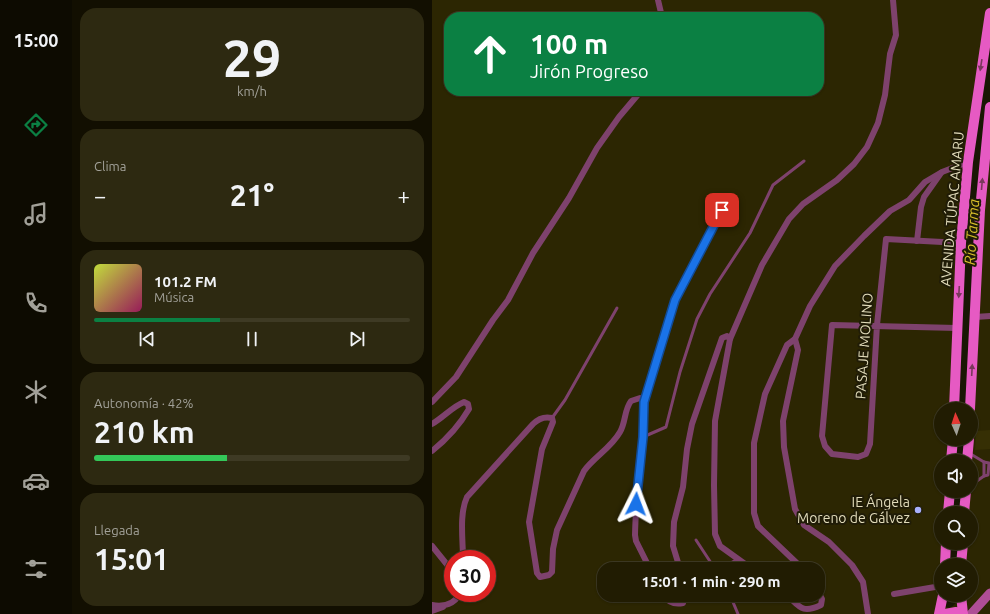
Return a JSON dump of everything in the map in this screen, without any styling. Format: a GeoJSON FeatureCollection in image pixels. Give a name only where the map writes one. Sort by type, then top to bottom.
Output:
{"type":"FeatureCollection","features":[{"type":"Feature","properties":{"kind":"highway","name":"AVENIDA TÚPAC AMARU"},"geometry":{"type":"LineString","coordinates":[[954,402],[961,243],[968,162],[990,13]]}},
{"type":"Feature","properties":{"kind":"highway"},"geometry":{"type":"LineString","coordinates":[[970,402],[980,210],[990,107]]}},
{"type":"Feature","properties":{"kind":"highway"},"geometry":{"type":"LineString","coordinates":[[939,614],[942,602]]}},
{"type":"Feature","properties":{"kind":"highway"},"geometry":{"type":"LineString","coordinates":[[945,614],[956,612],[962,614],[961,602]]}},
{"type":"Feature","properties":{"kind":"main road"},"geometry":{"type":"LineString","coordinates":[[971,614],[990,593]]}},
{"type":"Feature","properties":{"kind":"street"},"geometry":{"type":"LineString","coordinates":[[658,0],[661,12]]}},
{"type":"Feature","properties":{"kind":"street"},"geometry":{"type":"LineString","coordinates":[[742,562],[720,546],[715,534],[715,421],[730,339],[762,265],[789,219],[803,204],[837,180],[854,164],[866,147],[878,123],[886,95],[890,54],[896,35],[892,0]]}},
{"type":"Feature","properties":{"kind":"street"},"geometry":{"type":"LineString","coordinates":[[432,402],[456,377],[493,320],[508,300],[528,266],[533,253],[570,198],[597,148],[619,117],[637,96]]}},
{"type":"Feature","properties":{"kind":"street"},"geometry":{"type":"LineString","coordinates":[[868,614],[863,582],[852,565],[829,542],[804,525],[795,509],[784,447],[783,421],[798,350],[796,339],[810,306],[835,266],[890,211],[909,200],[925,182],[942,172],[968,162]]}},
{"type":"Feature","properties":{"kind":"street"},"geometry":{"type":"LineString","coordinates":[[942,172],[924,197],[921,207],[917,241],[961,243]]}},
{"type":"Feature","properties":{"kind":"street","name":"PASAJE MOLINO"},"geometry":{"type":"LineString","coordinates":[[877,325],[832,325],[822,436],[825,446],[832,454],[858,457],[866,454],[870,444],[877,325],[886,239],[917,241]]}},
{"type":"Feature","properties":{"kind":"street"},"geometry":{"type":"LineString","coordinates":[[975,318],[990,316]]}},
{"type":"Feature","properties":{"kind":"street"},"geometry":{"type":"LineString","coordinates":[[877,325],[957,328]]}},
{"type":"Feature","properties":{"kind":"street"},"geometry":{"type":"LineString","coordinates":[[678,562],[673,546],[673,528],[683,487],[687,449],[692,424],[722,338],[727,336],[730,339]]}},
{"type":"Feature","properties":{"kind":"street"},"geometry":{"type":"LineString","coordinates":[[796,339],[787,345],[765,394],[754,443],[754,513],[758,526],[796,562]]}},
{"type":"Feature","properties":{"kind":"street"},"geometry":{"type":"LineString","coordinates":[[463,550],[463,513],[464,504],[467,497],[533,424],[542,418],[552,418],[553,422],[542,449],[529,522],[537,573],[540,577],[544,577],[552,572],[553,549],[557,530],[584,471],[619,434],[624,425],[627,406],[631,401],[640,398],[644,402],[643,437],[639,461],[635,534],[636,541],[646,562]]}},
{"type":"Feature","properties":{"kind":"street"},"geometry":{"type":"LineString","coordinates":[[432,424],[457,405],[464,402],[468,404],[470,409],[462,422],[432,452]]}},
{"type":"Feature","properties":{"kind":"street"},"geometry":{"type":"LineString","coordinates":[[432,546],[444,561]]}},
{"type":"Feature","properties":{"kind":"street"},"geometry":{"type":"LineString","coordinates":[[894,594],[934,587]]}},
{"type":"Feature","properties":{"kind":"street"},"geometry":{"type":"LineString","coordinates":[[432,611],[453,602]]}},
{"type":"Feature","properties":{"kind":"street"},"geometry":{"type":"LineString","coordinates":[[670,602],[676,605],[682,602]]}},
{"type":"Feature","properties":{"kind":"street"},"geometry":{"type":"LineString","coordinates":[[794,602],[802,609],[808,610],[821,605],[822,602]]}},
{"type":"Feature","properties":{"kind":"street"},"geometry":{"type":"LineString","coordinates":[[432,605],[446,606]]}},
{"type":"Feature","properties":{"kind":"lane"},"geometry":{"type":"LineString","coordinates":[[643,437],[666,426],[680,372],[697,319],[710,294],[750,233],[773,185],[804,162]]}},
{"type":"Feature","properties":{"kind":"lane"},"geometry":{"type":"LineString","coordinates":[[644,402],[675,300],[722,210]]}},
{"type":"Feature","properties":{"kind":"lane"},"geometry":{"type":"LineString","coordinates":[[552,418],[565,400],[616,308]]}},
{"type":"Feature","properties":{"kind":"lane"},"geometry":{"type":"LineString","coordinates":[[978,460],[984,462],[984,476],[978,481]]}},
{"type":"Feature","properties":{"kind":"lane"},"geometry":{"type":"LineString","coordinates":[[696,540],[710,562]]}},
{"type":"Feature","properties":{"kind":"lane"},"geometry":{"type":"LineString","coordinates":[[732,562],[738,559]]}},
{"type":"Feature","properties":{"kind":"lane"},"geometry":{"type":"LineString","coordinates":[[733,602],[738,614]]}},
{"type":"Feature","properties":{"kind":"shaded area"},"geometry":{"type":"Polygon","coordinates":[[[990,430],[990,449],[975,450],[975,446],[978,446],[978,431],[990,430]]]}},
{"type":"Feature","properties":{"kind":"waterway","name":"Río Tarma"},"geometry":{"type":"LineString","coordinates":[[962,402],[974,188],[978,144],[990,57]]}},
{"type":"Feature","properties":{"kind":"waterway","name":"Río Tarma"},"geometry":{"type":"LineString","coordinates":[[960,454],[961,446]]}},
{"type":"Feature","properties":{"kind":"waterway","name":"Río Tarma"},"geometry":{"type":"LineString","coordinates":[[957,506],[958,498]]}},
{"type":"Feature","properties":{"kind":"waterway","name":"Río Tarma"},"geometry":{"type":"LineString","coordinates":[[954,558],[955,550]]}},
{"type":"Feature","properties":{"kind":"place","name":"IE Ángela Moreno de Gálvez"},"geometry":{"type":"Point","coordinates":[918,510]}},
{"type":"Feature","properties":{"kind":"route"},"geometry":{"type":"LineString","coordinates":[[636,504],[639,461],[643,437],[644,402],[675,300],[722,210]]}}]}
